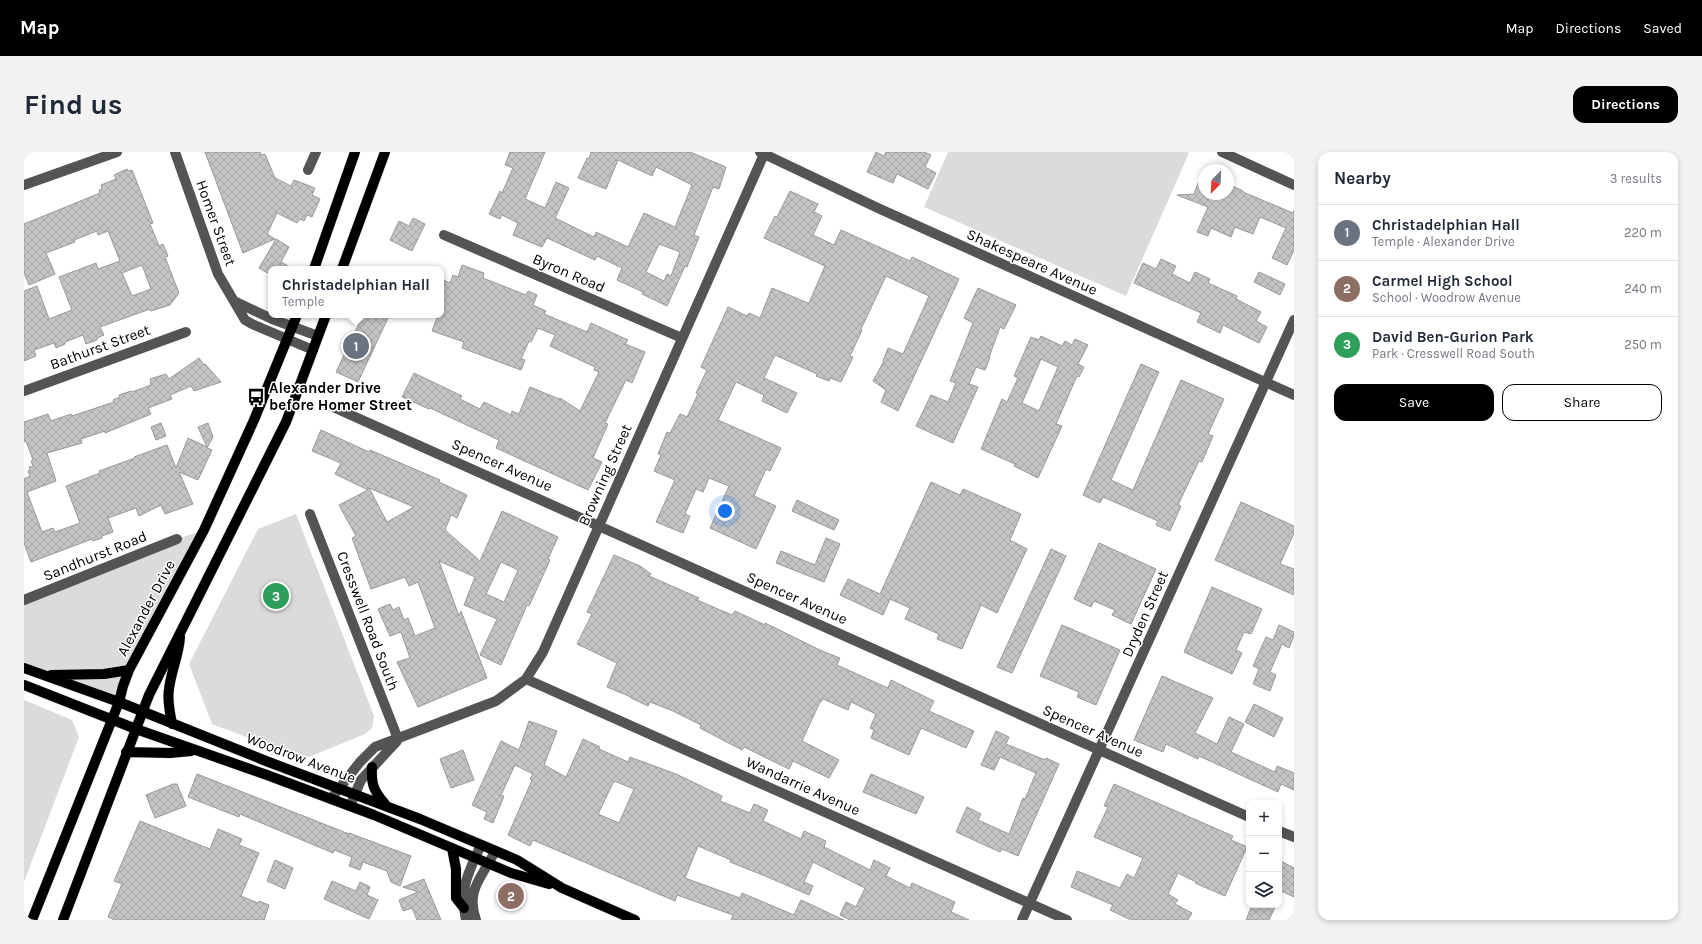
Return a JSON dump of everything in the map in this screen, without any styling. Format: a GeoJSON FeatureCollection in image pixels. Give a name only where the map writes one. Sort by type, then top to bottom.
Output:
{"type":"FeatureCollection","features":[{"type":"Feature","properties":{"kind":"main road"},"geometry":{"type":"LineString","coordinates":[[315,266],[355,152]]}},
{"type":"Feature","properties":{"kind":"main road"},"geometry":{"type":"LineString","coordinates":[[343,266],[385,152]]}},
{"type":"Feature","properties":{"kind":"main road","name":"Alexander Drive"},"geometry":{"type":"LineString","coordinates":[[32,920],[119,702],[129,670],[204,530],[289,340],[296,318]]}},
{"type":"Feature","properties":{"kind":"main road"},"geometry":{"type":"LineString","coordinates":[[63,920],[149,695],[286,422],[325,318]]}},
{"type":"Feature","properties":{"kind":"main road"},"geometry":{"type":"LineString","coordinates":[[172,724],[168,696],[172,672],[179,650],[180,633]]}},
{"type":"Feature","properties":{"kind":"main road","name":"Woodrow Avenue"},"geometry":{"type":"LineString","coordinates":[[24,668],[119,702],[172,724],[386,805],[517,860],[562,888]]}},
{"type":"Feature","properties":{"kind":"main road"},"geometry":{"type":"LineString","coordinates":[[43,675],[104,674],[129,670]]}},
{"type":"Feature","properties":{"kind":"main road","name":"Woodrow Avenue"},"geometry":{"type":"LineString","coordinates":[[24,684],[111,720],[331,798],[511,873],[562,888],[634,920]]}},
{"type":"Feature","properties":{"kind":"main road"},"geometry":{"type":"LineString","coordinates":[[126,752],[170,753],[195,751]]}},
{"type":"Feature","properties":{"kind":"main road"},"geometry":{"type":"LineString","coordinates":[[372,767],[372,780],[374,788],[386,805]]}},
{"type":"Feature","properties":{"kind":"main road"},"geometry":{"type":"LineString","coordinates":[[452,848],[456,869],[456,898],[464,908]]}},
{"type":"Feature","properties":{"kind":"street"},"geometry":{"type":"LineString","coordinates":[[24,185],[117,152]]}},
{"type":"Feature","properties":{"kind":"street","name":"Homer Street"},"geometry":{"type":"LineString","coordinates":[[175,152],[218,274],[245,320],[313,350]]}},
{"type":"Feature","properties":{"kind":"street"},"geometry":{"type":"LineString","coordinates":[[308,170],[316,152]]}},
{"type":"Feature","properties":{"kind":"street"},"geometry":{"type":"LineString","coordinates":[[1222,152],[1294,185]]}},
{"type":"Feature","properties":{"kind":"street","name":"Browning Street"},"geometry":{"type":"LineString","coordinates":[[331,798],[360,762],[375,747],[496,702],[526,679],[543,652],[763,153]]}},
{"type":"Feature","properties":{"kind":"street","name":"Shakespeare Avenue"},"geometry":{"type":"LineString","coordinates":[[763,153],[916,225],[1294,395]]}},
{"type":"Feature","properties":{"kind":"street","name":"Byron Road"},"geometry":{"type":"LineString","coordinates":[[444,235],[682,338]]}},
{"type":"Feature","properties":{"kind":"street"},"geometry":{"type":"LineString","coordinates":[[234,302],[268,317]]}},
{"type":"Feature","properties":{"kind":"street"},"geometry":{"type":"LineString","coordinates":[[270,318],[318,336]]}},
{"type":"Feature","properties":{"kind":"street","name":"Dryden Street"},"geometry":{"type":"LineString","coordinates":[[1022,920],[1100,751],[1294,320]]}},
{"type":"Feature","properties":{"kind":"street","name":"Bathurst Street"},"geometry":{"type":"LineString","coordinates":[[24,391],[186,332]]}},
{"type":"Feature","properties":{"kind":"street","name":"Spencer Avenue"},"geometry":{"type":"LineString","coordinates":[[333,406],[1246,816]]}},
{"type":"Feature","properties":{"kind":"street","name":"Cresswell Road South"},"geometry":{"type":"LineString","coordinates":[[310,514],[398,739]]}},
{"type":"Feature","properties":{"kind":"street","name":"Sandhurst Road"},"geometry":{"type":"LineString","coordinates":[[24,600],[177,539]]}},
{"type":"Feature","properties":{"kind":"street","name":"Wandarrie Avenue"},"geometry":{"type":"LineString","coordinates":[[526,679],[1067,920]]}},
{"type":"Feature","properties":{"kind":"street","name":"Browning Street"},"geometry":{"type":"LineString","coordinates":[[350,806],[361,780],[398,739]]}},
{"type":"Feature","properties":{"kind":"street"},"geometry":{"type":"LineString","coordinates":[[1282,832],[1294,837]]}},
{"type":"Feature","properties":{"kind":"street"},"geometry":{"type":"LineString","coordinates":[[466,920],[463,896],[465,883],[481,845]]}},
{"type":"Feature","properties":{"kind":"street"},"geometry":{"type":"LineString","coordinates":[[476,920],[473,911],[472,895],[481,875],[496,851]]}},
{"type":"Feature","properties":{"kind":"shaded area"},"geometry":{"type":"Polygon","coordinates":[[[948,152],[1189,153],[1126,296],[924,207],[948,152]]]}},
{"type":"Feature","properties":{"kind":"shaded area"},"geometry":{"type":"Polygon","coordinates":[[[296,514],[374,716],[372,728],[365,734],[304,759],[212,724],[189,664],[258,529],[296,514]]]}},
{"type":"Feature","properties":{"kind":"shaded area"},"geometry":{"type":"Polygon","coordinates":[[[204,530],[129,670],[119,702],[24,668],[24,600],[177,539],[204,530]]]}},
{"type":"Feature","properties":{"kind":"shaded area"},"geometry":{"type":"Polygon","coordinates":[[[24,700],[72,720],[79,737],[24,882],[24,700]]]}},
{"type":"Feature","properties":{"kind":"building"},"geometry":{"type":"Polygon","coordinates":[[[205,152],[260,152],[261,155],[265,154],[275,178],[291,186],[294,180],[315,188],[312,195],[320,199],[312,217],[307,215],[304,221],[300,219],[297,223],[277,213],[267,234],[275,239],[243,253],[205,152]]]}},
{"type":"Feature","properties":{"kind":"building"},"geometry":{"type":"Polygon","coordinates":[[[510,152],[545,152],[525,199],[545,208],[556,182],[569,188],[555,218],[594,237],[596,232],[628,247],[644,213],[675,227],[692,185],[656,167],[652,176],[618,160],[606,189],[578,178],[587,158],[589,159],[591,152],[690,152],[726,167],[719,189],[713,187],[694,235],[699,237],[687,267],[685,266],[667,306],[642,294],[643,292],[617,280],[622,268],[597,256],[595,260],[547,238],[542,247],[513,235],[518,223],[502,215],[500,219],[489,214],[500,191],[502,193],[513,168],[505,165],[510,152]],[[659,244],[646,272],[664,281],[667,274],[671,276],[680,252],[659,244]]]}},
{"type":"Feature","properties":{"kind":"building"},"geometry":{"type":"Polygon","coordinates":[[[876,152],[884,156],[886,152],[924,152],[931,155],[925,167],[936,173],[928,189],[897,174],[893,183],[867,172],[876,152]]]}},
{"type":"Feature","properties":{"kind":"building"},"geometry":{"type":"Polygon","coordinates":[[[127,169],[128,171],[132,170],[153,223],[150,224],[159,246],[163,244],[168,256],[165,257],[179,293],[170,305],[151,311],[150,309],[100,327],[104,335],[97,338],[97,340],[86,344],[83,335],[65,342],[65,344],[56,348],[54,343],[34,350],[36,356],[24,361],[24,291],[37,286],[49,319],[72,310],[59,277],[96,263],[98,269],[120,261],[108,231],[98,235],[97,231],[74,240],[75,242],[46,253],[55,274],[29,285],[24,273],[24,224],[100,193],[99,190],[102,189],[101,185],[116,179],[114,175],[127,169]],[[142,265],[122,273],[132,296],[151,289],[142,265]]]}},
{"type":"Feature","properties":{"kind":"building"},"geometry":{"type":"Polygon","coordinates":[[[1198,183],[1198,200],[1234,200],[1234,187],[1293,213],[1294,210],[1294,250],[1287,265],[1272,258],[1286,228],[1260,217],[1253,234],[1235,227],[1231,237],[1211,228],[1208,236],[1197,232],[1208,207],[1177,195],[1194,194],[1198,183]]]}},
{"type":"Feature","properties":{"kind":"building"},"geometry":{"type":"Polygon","coordinates":[[[790,191],[818,204],[814,212],[822,216],[813,235],[834,245],[841,230],[910,261],[912,257],[959,279],[898,411],[881,402],[886,390],[873,381],[884,361],[888,348],[903,354],[929,296],[886,276],[861,329],[862,330],[850,356],[853,357],[841,382],[830,378],[829,381],[816,376],[817,374],[775,355],[764,378],[797,393],[787,413],[762,401],[764,395],[736,382],[718,420],[781,448],[770,471],[766,469],[754,496],[776,506],[756,549],[710,528],[729,486],[709,478],[703,492],[696,489],[685,514],[690,516],[683,533],[656,522],[675,480],[654,471],[661,455],[658,454],[667,432],[670,433],[680,414],[687,417],[698,394],[696,393],[707,370],[701,367],[728,307],[747,316],[749,313],[760,318],[772,288],[809,303],[825,266],[764,238],[775,216],[777,217],[790,191]]]}},
{"type":"Feature","properties":{"kind":"building"},"geometry":{"type":"Polygon","coordinates":[[[413,218],[425,224],[412,251],[390,240],[399,221],[409,226],[413,218]]]}},
{"type":"Feature","properties":{"kind":"building"},"geometry":{"type":"Polygon","coordinates":[[[276,239],[289,247],[281,262],[288,266],[268,266],[268,273],[259,268],[276,239]]]}},
{"type":"Feature","properties":{"kind":"building"},"geometry":{"type":"Polygon","coordinates":[[[1161,259],[1176,266],[1172,274],[1190,283],[1195,272],[1210,279],[1208,283],[1237,296],[1236,299],[1261,312],[1256,321],[1267,327],[1259,343],[1223,325],[1220,333],[1197,322],[1201,313],[1134,283],[1143,263],[1156,269],[1161,259]]]}},
{"type":"Feature","properties":{"kind":"building"},"geometry":{"type":"Polygon","coordinates":[[[462,265],[484,273],[483,278],[526,295],[528,291],[537,295],[533,305],[546,311],[544,314],[587,332],[591,323],[628,340],[625,344],[645,352],[632,383],[626,380],[605,423],[608,424],[593,458],[602,462],[588,490],[496,448],[499,440],[430,408],[429,409],[402,397],[414,373],[462,396],[460,399],[480,409],[484,402],[511,415],[512,411],[519,414],[530,387],[559,399],[560,398],[580,411],[599,372],[594,370],[595,367],[550,346],[555,335],[538,328],[531,342],[529,341],[521,359],[525,360],[521,370],[462,348],[464,342],[432,331],[437,318],[444,318],[444,280],[450,283],[453,275],[458,277],[462,265]]]}},
{"type":"Feature","properties":{"kind":"building"},"geometry":{"type":"Polygon","coordinates":[[[1259,272],[1285,284],[1280,295],[1254,282],[1259,272]]]}},
{"type":"Feature","properties":{"kind":"building"},"geometry":{"type":"Polygon","coordinates":[[[978,288],[1016,305],[1004,329],[1000,327],[985,370],[976,367],[969,384],[978,387],[953,443],[916,426],[931,395],[948,402],[956,383],[950,381],[973,323],[964,318],[978,288]]]}},
{"type":"Feature","properties":{"kind":"building"},"geometry":{"type":"Polygon","coordinates":[[[362,318],[388,318],[358,382],[336,372],[362,318]]]}},
{"type":"Feature","properties":{"kind":"building"},"geometry":{"type":"Polygon","coordinates":[[[1041,336],[1062,346],[1065,341],[1072,345],[1075,339],[1088,345],[1078,364],[1084,367],[1079,377],[1077,376],[1056,424],[1062,426],[1038,478],[1014,466],[1015,464],[981,449],[1002,399],[1007,402],[1018,378],[1014,376],[1031,337],[1039,340],[1041,336]],[[1041,359],[1022,403],[1039,411],[1058,367],[1041,359]]]}},
{"type":"Feature","properties":{"kind":"building"},"geometry":{"type":"Polygon","coordinates":[[[199,358],[221,382],[194,391],[191,386],[170,395],[172,399],[148,408],[151,414],[105,433],[105,431],[81,439],[82,443],[47,453],[56,481],[27,492],[42,532],[53,528],[55,532],[80,523],[66,486],[100,473],[99,471],[167,445],[176,468],[188,438],[207,447],[198,427],[208,423],[213,437],[207,448],[212,450],[198,480],[179,472],[193,504],[165,514],[161,505],[139,516],[136,508],[108,518],[113,532],[102,536],[102,538],[93,541],[92,539],[31,562],[24,543],[24,479],[30,476],[28,471],[30,470],[29,467],[33,466],[31,461],[33,460],[26,441],[24,442],[24,422],[48,414],[51,421],[71,414],[72,416],[114,402],[113,400],[120,397],[119,395],[151,385],[150,379],[166,374],[169,379],[199,358]]]}},
{"type":"Feature","properties":{"kind":"building"},"geometry":{"type":"Polygon","coordinates":[[[1141,364],[1159,372],[1111,480],[1133,490],[1181,380],[1224,399],[1208,434],[1213,436],[1202,462],[1199,461],[1178,505],[1181,506],[1170,531],[1156,525],[1158,521],[1103,497],[1100,503],[1083,495],[1141,364]]]}},
{"type":"Feature","properties":{"kind":"building"},"geometry":{"type":"Polygon","coordinates":[[[161,423],[166,436],[156,440],[151,427],[161,423]]]}},
{"type":"Feature","properties":{"kind":"building"},"geometry":{"type":"Polygon","coordinates":[[[321,430],[369,452],[370,450],[440,480],[439,482],[467,495],[457,518],[451,515],[445,530],[480,561],[502,511],[558,537],[548,559],[550,560],[529,606],[527,605],[501,665],[480,655],[497,619],[464,605],[475,577],[439,561],[459,616],[461,611],[487,678],[418,707],[397,662],[410,658],[401,632],[390,636],[378,609],[390,604],[393,610],[399,607],[404,620],[408,618],[415,636],[435,628],[418,582],[409,586],[405,577],[371,589],[352,538],[356,536],[339,505],[368,490],[335,474],[341,463],[312,451],[321,430]],[[369,488],[387,522],[414,507],[369,488]],[[501,562],[486,594],[504,602],[518,570],[501,562]]]}},
{"type":"Feature","properties":{"kind":"building"},"geometry":{"type":"Polygon","coordinates":[[[931,482],[960,495],[963,489],[1021,514],[1010,540],[1027,549],[997,613],[981,605],[962,649],[937,639],[939,634],[905,619],[910,608],[890,599],[883,615],[840,595],[848,579],[880,594],[931,482]]]}},
{"type":"Feature","properties":{"kind":"building"},"geometry":{"type":"Polygon","coordinates":[[[797,500],[839,520],[834,530],[792,511],[797,500]]]}},
{"type":"Feature","properties":{"kind":"building"},"geometry":{"type":"Polygon","coordinates":[[[1241,502],[1294,526],[1294,533],[1280,564],[1294,569],[1294,595],[1215,560],[1241,502]]]}},
{"type":"Feature","properties":{"kind":"building"},"geometry":{"type":"Polygon","coordinates":[[[826,538],[840,544],[824,582],[776,563],[781,551],[815,565],[826,538]]]}},
{"type":"Feature","properties":{"kind":"building"},"geometry":{"type":"Polygon","coordinates":[[[1099,543],[1156,569],[1131,624],[1112,615],[1115,610],[1094,601],[1091,607],[1074,599],[1099,543]]]}},
{"type":"Feature","properties":{"kind":"building"},"geometry":{"type":"Polygon","coordinates":[[[1051,549],[1066,556],[1012,673],[997,667],[1051,549]]]}},
{"type":"Feature","properties":{"kind":"building"},"geometry":{"type":"Polygon","coordinates":[[[614,555],[640,566],[651,574],[649,576],[699,598],[697,600],[732,615],[735,611],[765,625],[765,623],[822,651],[840,658],[837,665],[888,688],[891,680],[934,701],[929,711],[974,731],[966,748],[921,728],[909,755],[871,738],[874,730],[870,728],[876,714],[851,702],[848,710],[823,699],[820,702],[802,741],[839,760],[829,778],[793,761],[789,769],[744,747],[742,750],[700,728],[701,725],[673,711],[650,702],[648,706],[607,687],[617,663],[577,644],[592,614],[587,612],[614,555]]]}},
{"type":"Feature","properties":{"kind":"building"},"geometry":{"type":"Polygon","coordinates":[[[1212,587],[1262,609],[1251,634],[1244,632],[1236,650],[1242,653],[1232,674],[1184,652],[1212,587]]]}},
{"type":"Feature","properties":{"kind":"building"},"geometry":{"type":"Polygon","coordinates":[[[1062,625],[1120,650],[1096,705],[1077,697],[1079,692],[1040,676],[1062,625]]]}},
{"type":"Feature","properties":{"kind":"building"},"geometry":{"type":"Polygon","coordinates":[[[1279,625],[1294,632],[1294,636],[1289,648],[1282,644],[1270,672],[1276,675],[1270,691],[1253,684],[1259,669],[1253,666],[1266,637],[1273,640],[1279,625]]]}},
{"type":"Feature","properties":{"kind":"building"},"geometry":{"type":"Polygon","coordinates":[[[1162,676],[1213,698],[1195,733],[1217,744],[1229,717],[1244,724],[1231,752],[1275,772],[1277,766],[1294,773],[1294,790],[1281,784],[1278,792],[1199,756],[1198,759],[1166,744],[1163,752],[1134,740],[1162,676]]]}},
{"type":"Feature","properties":{"kind":"building"},"geometry":{"type":"Polygon","coordinates":[[[1254,704],[1283,718],[1274,737],[1245,722],[1254,704]]]}},
{"type":"Feature","properties":{"kind":"building"},"geometry":{"type":"Polygon","coordinates":[[[529,721],[557,731],[544,765],[566,777],[583,739],[600,747],[599,749],[628,762],[630,757],[676,774],[722,796],[720,801],[750,813],[754,804],[768,810],[763,821],[801,839],[804,831],[826,841],[824,847],[870,870],[874,860],[890,868],[886,876],[910,888],[912,883],[955,902],[951,912],[969,920],[850,920],[840,915],[846,902],[856,907],[865,888],[813,862],[804,882],[813,886],[809,895],[730,862],[731,860],[698,846],[685,878],[740,898],[742,893],[794,915],[801,900],[844,920],[731,920],[733,915],[677,895],[675,901],[533,840],[530,846],[508,835],[532,780],[530,779],[533,774],[515,765],[501,795],[504,796],[493,823],[484,819],[487,812],[472,805],[501,741],[519,750],[529,721]],[[614,781],[598,814],[619,823],[634,789],[614,781]]]}},
{"type":"Feature","properties":{"kind":"building"},"geometry":{"type":"Polygon","coordinates":[[[996,731],[1009,737],[1006,744],[1045,760],[1046,758],[1059,764],[1018,856],[1002,849],[1000,852],[956,832],[967,807],[981,814],[978,820],[1009,834],[1023,798],[1025,799],[1036,773],[1000,757],[994,770],[981,765],[996,731]]]}},
{"type":"Feature","properties":{"kind":"building"},"geometry":{"type":"Polygon","coordinates":[[[463,750],[474,780],[451,788],[440,759],[463,750]]]}},
{"type":"Feature","properties":{"kind":"building"},"geometry":{"type":"Polygon","coordinates":[[[197,774],[349,834],[411,856],[400,886],[391,882],[387,871],[363,862],[360,870],[349,866],[352,857],[334,850],[333,853],[240,814],[239,817],[188,797],[197,774]]]}},
{"type":"Feature","properties":{"kind":"building"},"geometry":{"type":"Polygon","coordinates":[[[871,774],[924,797],[916,814],[863,792],[871,774]]]}},
{"type":"Feature","properties":{"kind":"building"},"geometry":{"type":"Polygon","coordinates":[[[173,784],[177,784],[186,806],[155,818],[146,795],[173,784]]]}},
{"type":"Feature","properties":{"kind":"building"},"geometry":{"type":"Polygon","coordinates":[[[1114,784],[1233,836],[1231,840],[1246,847],[1246,849],[1225,896],[1195,883],[1196,882],[1178,873],[1168,894],[1178,900],[1175,904],[1192,913],[1188,920],[1131,920],[1110,910],[1113,905],[1071,887],[1077,871],[1120,888],[1127,874],[1134,878],[1143,858],[1094,837],[1108,807],[1104,806],[1114,784]]]}},
{"type":"Feature","properties":{"kind":"building"},"geometry":{"type":"Polygon","coordinates":[[[140,821],[210,849],[218,829],[242,839],[239,845],[259,853],[241,896],[258,903],[259,901],[269,905],[264,920],[115,920],[108,917],[122,884],[114,881],[140,821]]]}},
{"type":"Feature","properties":{"kind":"building"},"geometry":{"type":"Polygon","coordinates":[[[275,860],[293,868],[285,889],[267,881],[275,860]]]}},
{"type":"Feature","properties":{"kind":"building"},"geometry":{"type":"Polygon","coordinates":[[[1282,862],[1294,868],[1294,897],[1282,891],[1282,862]]]}},
{"type":"Feature","properties":{"kind":"building"},"geometry":{"type":"Polygon","coordinates":[[[424,879],[441,920],[417,920],[412,908],[403,911],[399,900],[418,892],[403,887],[424,879]]]}},
{"type":"Feature","properties":{"kind":"building"},"geometry":{"type":"Polygon","coordinates":[[[332,881],[356,891],[360,882],[370,887],[367,895],[378,900],[369,919],[324,899],[332,881]]]}},
{"type":"Feature","properties":{"kind":"building"},"geometry":{"type":"Polygon","coordinates":[[[1251,908],[1275,908],[1269,920],[1246,920],[1251,908]]]}},
{"type":"Feature","properties":{"kind":"place","name":"Christadelphian Hall"},"geometry":{"type":"Point","coordinates":[356,346]}},
{"type":"Feature","properties":{"kind":"place","name":"Alexander Drive before Homer Street"},"geometry":{"type":"Point","coordinates":[256,397]}},
{"type":"Feature","properties":{"kind":"place","name":"David Ben-Gurion Park"},"geometry":{"type":"Point","coordinates":[276,596]}},
{"type":"Feature","properties":{"kind":"place","name":"Carmel High School"},"geometry":{"type":"Point","coordinates":[511,896]}}]}
